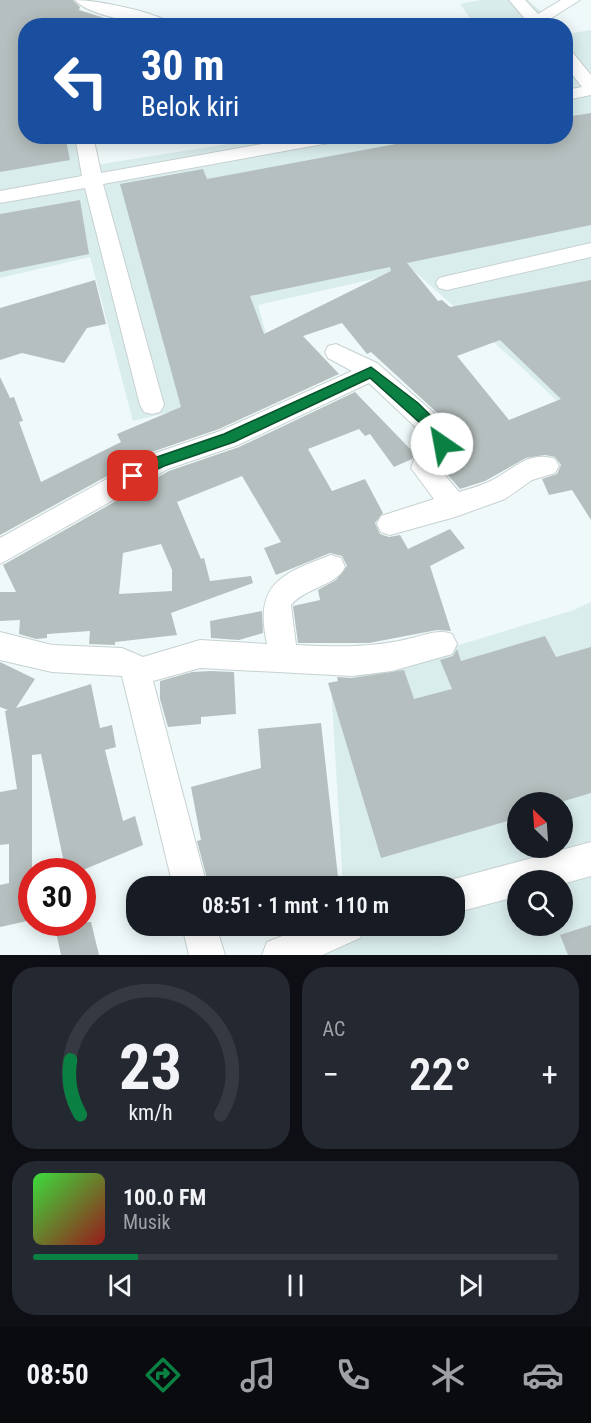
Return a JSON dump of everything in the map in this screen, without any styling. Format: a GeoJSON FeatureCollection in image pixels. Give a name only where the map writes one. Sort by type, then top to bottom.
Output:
{"type":"FeatureCollection","features":[{"type":"Feature","properties":{"kind":"street"},"geometry":{"type":"LineString","coordinates":[[84,0],[103,9],[142,18]]}},
{"type":"Feature","properties":{"kind":"street"},"geometry":{"type":"LineString","coordinates":[[517,0],[533,18]]}},
{"type":"Feature","properties":{"kind":"street"},"geometry":{"type":"LineString","coordinates":[[545,18],[572,0]]}},
{"type":"Feature","properties":{"kind":"street"},"geometry":{"type":"LineString","coordinates":[[573,65],[591,88],[573,92]]}},
{"type":"Feature","properties":{"kind":"street"},"geometry":{"type":"LineString","coordinates":[[86,144],[93,182],[152,405]]}},
{"type":"Feature","properties":{"kind":"street"},"geometry":{"type":"LineString","coordinates":[[0,197],[296,144]]}},
{"type":"Feature","properties":{"kind":"street"},"geometry":{"type":"LineString","coordinates":[[447,283],[591,250]]}},
{"type":"Feature","properties":{"kind":"street"},"geometry":{"type":"LineString","coordinates":[[336,352],[371,372],[413,407],[440,436],[441,447],[424,468],[455,506]]}},
{"type":"Feature","properties":{"kind":"street"},"geometry":{"type":"LineString","coordinates":[[0,552],[159,462],[229,438],[371,372]]}},
{"type":"Feature","properties":{"kind":"street"},"geometry":{"type":"LineString","coordinates":[[390,524],[496,492],[525,471],[546,466]]}},
{"type":"Feature","properties":{"kind":"street"},"geometry":{"type":"LineString","coordinates":[[284,658],[276,608],[279,600],[295,585],[331,567]]}},
{"type":"Feature","properties":{"kind":"street"},"geometry":{"type":"LineString","coordinates":[[136,673],[170,661],[200,654],[366,661],[442,644]]}},
{"type":"Feature","properties":{"kind":"street"},"geometry":{"type":"LineString","coordinates":[[0,646],[27,656],[56,661],[125,662],[132,665],[136,673],[187,876]]}},
{"type":"Feature","properties":{"kind":"street"},"geometry":{"type":"LineString","coordinates":[[465,893],[591,859]]}},
{"type":"Feature","properties":{"kind":"street"},"geometry":{"type":"LineString","coordinates":[[202,936],[207,955]]}},
{"type":"Feature","properties":{"kind":"street"},"geometry":{"type":"LineString","coordinates":[[280,955],[325,936]]}},
{"type":"Feature","properties":{"kind":"shaded area"},"geometry":{"type":"Polygon","coordinates":[[[480,0],[528,0],[548,18],[470,18],[460,4],[480,0]]]}},
{"type":"Feature","properties":{"kind":"shaded area"},"geometry":{"type":"Polygon","coordinates":[[[591,30],[591,433],[413,270],[258,305],[280,385],[133,421],[90,257],[0,278],[0,73],[18,117],[18,144],[89,144],[95,165],[228,144],[573,144],[573,33],[591,30]]]}},
{"type":"Feature","properties":{"kind":"shaded area"},"geometry":{"type":"Polygon","coordinates":[[[591,602],[591,955],[286,955],[315,936],[465,936],[465,876],[342,876],[331,684],[574,610],[591,602]]]}},
{"type":"Feature","properties":{"kind":"building"},"geometry":{"type":"Polygon","coordinates":[[[0,0],[73,0],[80,7],[79,10],[104,18],[18,18],[18,144],[67,144],[70,160],[0,172],[0,0]]]}},
{"type":"Feature","properties":{"kind":"building"},"geometry":{"type":"Polygon","coordinates":[[[591,113],[591,225],[407,263],[438,301],[442,300],[450,307],[591,280],[591,520],[572,490],[549,495],[542,479],[557,474],[561,465],[555,457],[545,455],[526,458],[485,481],[460,489],[441,467],[451,458],[456,446],[445,420],[371,352],[367,354],[342,323],[303,336],[339,374],[219,429],[149,453],[0,535],[0,377],[10,398],[14,397],[23,421],[19,422],[41,482],[121,442],[117,434],[181,407],[120,184],[203,169],[207,179],[396,144],[573,144],[573,116],[591,113]],[[390,267],[250,296],[264,334],[391,271],[390,267]],[[500,340],[457,356],[509,420],[561,399],[500,340]]]}},
{"type":"Feature","properties":{"kind":"building"},"geometry":{"type":"Polygon","coordinates":[[[80,200],[89,254],[0,272],[0,214],[80,200]]]}},
{"type":"Feature","properties":{"kind":"building"},"geometry":{"type":"Polygon","coordinates":[[[95,280],[106,324],[87,328],[64,363],[22,353],[0,360],[0,308],[95,280]]]}},
{"type":"Feature","properties":{"kind":"building"},"geometry":{"type":"Polygon","coordinates":[[[355,392],[415,454],[412,459],[394,467],[370,434],[365,436],[359,429],[308,449],[332,491],[365,479],[383,513],[375,523],[380,534],[389,537],[400,535],[408,549],[450,529],[465,548],[430,566],[451,631],[437,630],[369,643],[298,643],[293,606],[320,600],[318,590],[336,580],[347,566],[342,556],[330,553],[276,575],[264,548],[281,542],[242,476],[177,502],[201,559],[204,558],[210,581],[251,576],[253,583],[171,613],[177,635],[115,642],[115,645],[89,644],[90,631],[47,634],[47,638],[36,639],[19,634],[20,620],[0,621],[0,592],[16,592],[3,565],[169,471],[239,447],[355,392]],[[161,544],[123,553],[119,594],[172,591],[172,570],[161,544]]]}},
{"type":"Feature","properties":{"kind":"building"},"geometry":{"type":"Polygon","coordinates":[[[262,611],[263,633],[239,640],[211,638],[210,621],[262,611]]]}},
{"type":"Feature","properties":{"kind":"building"},"geometry":{"type":"Polygon","coordinates":[[[545,636],[556,657],[591,647],[591,793],[573,798],[573,792],[507,792],[507,821],[381,858],[328,683],[338,681],[337,677],[352,678],[404,670],[414,699],[452,689],[440,660],[453,656],[457,649],[461,661],[545,636]]]}},
{"type":"Feature","properties":{"kind":"building"},"geometry":{"type":"Polygon","coordinates":[[[0,662],[35,679],[16,708],[91,684],[100,728],[112,725],[116,747],[105,750],[123,821],[135,816],[143,845],[96,865],[96,858],[63,858],[41,754],[32,755],[32,858],[18,858],[18,923],[0,927],[0,885],[9,883],[9,844],[0,845],[0,792],[17,789],[5,711],[8,710],[0,707],[0,662]]]}},
{"type":"Feature","properties":{"kind":"building"},"geometry":{"type":"Polygon","coordinates":[[[192,672],[234,672],[236,714],[201,717],[201,724],[168,727],[160,699],[160,681],[192,672]]]}},
{"type":"Feature","properties":{"kind":"building"},"geometry":{"type":"Polygon","coordinates":[[[321,723],[338,876],[206,876],[197,841],[201,840],[191,787],[261,768],[258,729],[321,723]]]}},
{"type":"Feature","properties":{"kind":"building"},"geometry":{"type":"Polygon","coordinates":[[[591,925],[591,955],[568,955],[560,936],[573,936],[573,931],[591,925]]]}},
{"type":"Feature","properties":{"kind":"building"},"geometry":{"type":"Polygon","coordinates":[[[57,936],[94,936],[99,955],[61,955],[57,936]]]}},
{"type":"Feature","properties":{"kind":"route"},"geometry":{"type":"LineString","coordinates":[[133,476],[159,462],[229,438],[322,397],[371,372],[434,428],[442,444]]}}]}
